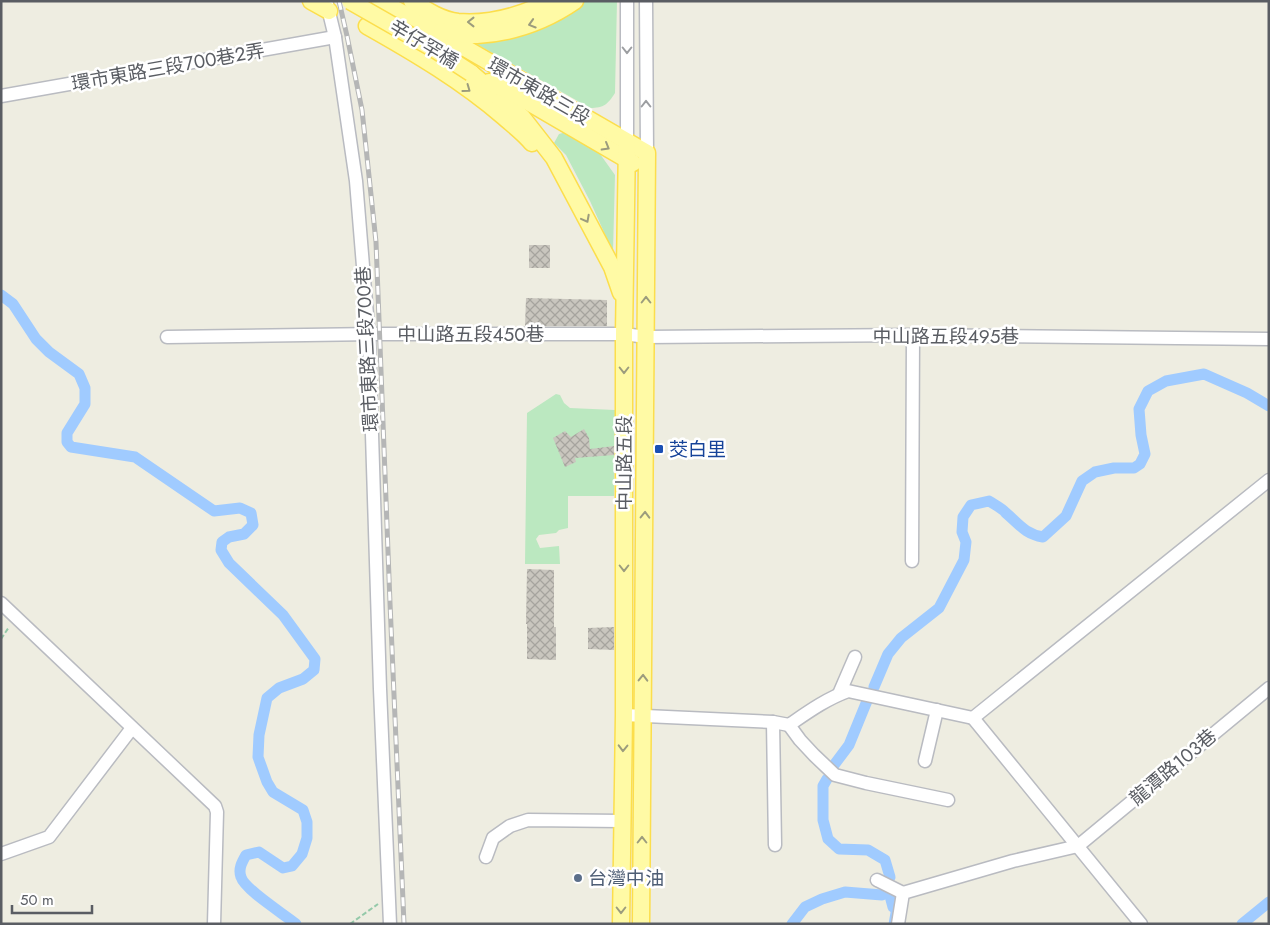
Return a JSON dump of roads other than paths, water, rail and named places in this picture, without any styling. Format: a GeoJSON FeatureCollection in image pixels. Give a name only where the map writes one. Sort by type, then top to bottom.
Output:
{"type":"FeatureCollection","features":[{"type":"Feature","properties":{"kind":"main road"},"geometry":{"type":"LineString","coordinates":[[311,1],[328,6]]}},
{"type":"Feature","properties":{"kind":"main road","name":"辛仔罕橋"},"geometry":{"type":"LineString","coordinates":[[350,1],[434,49],[471,73]]}},
{"type":"Feature","properties":{"kind":"main road","name":"辛仔罕橋"},"geometry":{"type":"LineString","coordinates":[[380,1],[432,29]]}},
{"type":"Feature","properties":{"kind":"main road"},"geometry":{"type":"LineString","coordinates":[[412,1],[440,17],[457,22],[480,22],[502,19],[529,11],[551,1]]}},
{"type":"Feature","properties":{"kind":"main road"},"geometry":{"type":"LineString","coordinates":[[432,29],[475,35],[494,33],[542,20],[561,11],[575,1]]}},
{"type":"Feature","properties":{"kind":"main road"},"geometry":{"type":"LineString","coordinates":[[367,26],[443,72],[490,105],[529,139],[572,192]]}},
{"type":"Feature","properties":{"kind":"main road","name":"環市東路三段"},"geometry":{"type":"LineString","coordinates":[[432,29],[647,153]]}},
{"type":"Feature","properties":{"kind":"main road"},"geometry":{"type":"LineString","coordinates":[[471,73],[522,117],[554,158],[612,267],[625,304]]}},
{"type":"Feature","properties":{"kind":"main road","name":"環市東路三段"},"geometry":{"type":"LineString","coordinates":[[471,73],[511,92],[646,170]]}},
{"type":"Feature","properties":{"kind":"main road","name":"中山路五段"},"geometry":{"type":"LineString","coordinates":[[621,924],[624,714],[624,334],[627,142]]}},
{"type":"Feature","properties":{"kind":"main road","name":"中山路五段"},"geometry":{"type":"LineString","coordinates":[[641,924],[647,153]]}},
{"type":"Feature","properties":{"kind":"street"},"geometry":{"type":"LineString","coordinates":[[364,1],[367,26]]}},
{"type":"Feature","properties":{"kind":"street","name":"中山路五段"},"geometry":{"type":"LineString","coordinates":[[627,1],[627,142]]}},
{"type":"Feature","properties":{"kind":"street","name":"中山路五段"},"geometry":{"type":"LineString","coordinates":[[646,1],[647,153]]}},
{"type":"Feature","properties":{"kind":"street","name":"環市東路三段700巷"},"geometry":{"type":"LineString","coordinates":[[328,6],[336,37],[356,181],[368,334],[390,924]]}},
{"type":"Feature","properties":{"kind":"street","name":"環市東路三段700巷2弄"},"geometry":{"type":"LineString","coordinates":[[1,96],[336,37]]}},
{"type":"Feature","properties":{"kind":"street","name":"中山路五段450巷"},"geometry":{"type":"LineString","coordinates":[[167,337],[368,334],[624,334]]}},
{"type":"Feature","properties":{"kind":"street","name":"中山路五段495巷"},"geometry":{"type":"LineString","coordinates":[[624,334],[646,337],[913,335],[1269,338]]}},
{"type":"Feature","properties":{"kind":"street"},"geometry":{"type":"LineString","coordinates":[[912,562],[913,335]]}},
{"type":"Feature","properties":{"kind":"street"},"geometry":{"type":"LineString","coordinates":[[973,718],[1269,480]]}},
{"type":"Feature","properties":{"kind":"street"},"geometry":{"type":"LineString","coordinates":[[1,603],[215,806],[217,812],[214,924]]}},
{"type":"Feature","properties":{"kind":"street"},"geometry":{"type":"LineString","coordinates":[[839,694],[855,657]]}},
{"type":"Feature","properties":{"kind":"street","name":"龍潭路103巷"},"geometry":{"type":"LineString","coordinates":[[903,893],[1013,861],[1078,846],[1269,688]]}},
{"type":"Feature","properties":{"kind":"street"},"geometry":{"type":"LineString","coordinates":[[789,725],[822,703],[848,690],[973,718],[1141,924]]}},
{"type":"Feature","properties":{"kind":"street"},"geometry":{"type":"LineString","coordinates":[[925,761],[937,710]]}},
{"type":"Feature","properties":{"kind":"street"},"geometry":{"type":"LineString","coordinates":[[624,714],[773,722],[789,725],[800,740],[835,775],[948,800]]}},
{"type":"Feature","properties":{"kind":"street"},"geometry":{"type":"LineString","coordinates":[[773,722],[775,845]]}},
{"type":"Feature","properties":{"kind":"street"},"geometry":{"type":"LineString","coordinates":[[1,854],[49,837],[132,728]]}},
{"type":"Feature","properties":{"kind":"street"},"geometry":{"type":"LineString","coordinates":[[486,858],[493,838],[510,826],[528,820],[622,821]]}},
{"type":"Feature","properties":{"kind":"street"},"geometry":{"type":"LineString","coordinates":[[877,880],[903,893],[898,924]]}},
{"type":"Feature","properties":{"kind":"waterway"},"geometry":{"type":"LineString","coordinates":[[1,295],[13,304],[36,339],[49,352],[79,374],[85,388],[85,404],[67,433],[67,442],[71,447],[135,457],[214,511],[240,508],[251,513],[253,525],[244,534],[229,537],[222,542],[221,550],[229,563],[283,615],[315,659],[314,670],[303,679],[279,688],[267,698],[259,735],[258,757],[267,782],[273,792],[303,810],[307,822],[307,838],[302,854],[292,866],[283,868],[259,852],[246,855],[240,874],[250,888],[296,924]]}},
{"type":"Feature","properties":{"kind":"waterway"},"geometry":{"type":"LineString","coordinates":[[874,687],[888,654],[901,638],[939,608],[964,560],[966,542],[962,532],[963,517],[971,505],[989,501],[1031,534],[1043,537],[1066,516],[1082,481],[1095,472],[1114,468],[1134,468],[1140,464],[1145,454],[1139,409],[1148,391],[1166,381],[1204,374],[1247,393],[1269,406]]}},
{"type":"Feature","properties":{"kind":"waterway"},"geometry":{"type":"LineString","coordinates":[[834,765],[849,745],[869,696]]}},
{"type":"Feature","properties":{"kind":"waterway"},"geometry":{"type":"LineString","coordinates":[[827,779],[823,786],[823,820],[828,839],[839,849],[868,850],[885,860],[890,877]]}},
{"type":"Feature","properties":{"kind":"waterway"},"geometry":{"type":"LineString","coordinates":[[792,924],[805,907],[822,899],[845,892],[882,895],[889,891]]}},
{"type":"Feature","properties":{"kind":"waterway"},"geometry":{"type":"LineString","coordinates":[[889,892],[893,907]]}},
{"type":"Feature","properties":{"kind":"waterway"},"geometry":{"type":"LineString","coordinates":[[1242,924],[1269,902]]}},
{"type":"Feature","properties":{"kind":"waterway"},"geometry":{"type":"LineString","coordinates":[[890,924],[893,907]]}},
{"type":"Feature","properties":{"kind":"railway"},"geometry":{"type":"LineString","coordinates":[[339,1],[362,110],[376,242],[404,924]]}},
{"type":"Feature","properties":{"kind":"place","name":"茭白里"},"geometry":{"type":"Point","coordinates":[659,449]}},
{"type":"Feature","properties":{"kind":"place","name":"台灣中油"},"geometry":{"type":"Point","coordinates":[578,878]}}]}
